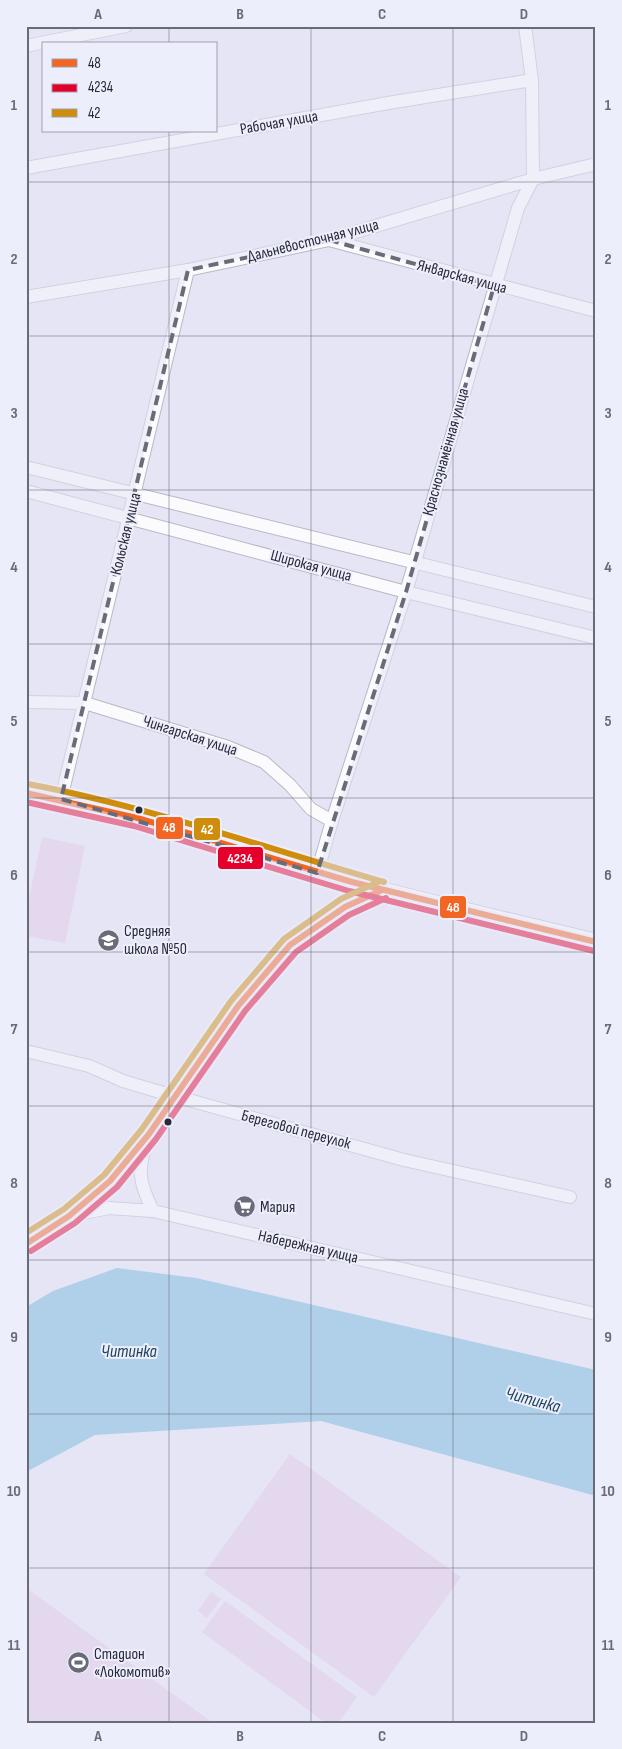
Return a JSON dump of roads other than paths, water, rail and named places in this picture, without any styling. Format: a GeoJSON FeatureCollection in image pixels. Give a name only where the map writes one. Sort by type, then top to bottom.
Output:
{"type":"FeatureCollection","features":[{"type":"Feature","properties":{"kind":"street"},"geometry":{"type":"LineString","coordinates":[[46,42],[126,26]]}},
{"type":"Feature","properties":{"kind":"street","name":"Краснознамённая улица"},"geometry":{"type":"LineString","coordinates":[[317,872],[406,592],[518,208],[533,179],[532,80],[525,26]]}},
{"type":"Feature","properties":{"kind":"street"},"geometry":{"type":"LineString","coordinates":[[26,46],[42,43]]}},
{"type":"Feature","properties":{"kind":"street","name":"Рабочая улица"},"geometry":{"type":"LineString","coordinates":[[26,168],[394,102],[532,80]]}},
{"type":"Feature","properties":{"kind":"street","name":"Дальневосточная улица"},"geometry":{"type":"LineString","coordinates":[[26,297],[188,270],[329,240],[533,179],[596,164]]}},
{"type":"Feature","properties":{"kind":"street","name":"Январская улица"},"geometry":{"type":"LineString","coordinates":[[329,240],[494,286],[596,311]]}},
{"type":"Feature","properties":{"kind":"street","name":"Кольская улица"},"geometry":{"type":"LineString","coordinates":[[61,799],[136,495],[188,270]]}},
{"type":"Feature","properties":{"kind":"street","name":"Широкая улица"},"geometry":{"type":"LineString","coordinates":[[26,467],[596,607]]}},
{"type":"Feature","properties":{"kind":"street","name":"Широкая улица"},"geometry":{"type":"LineString","coordinates":[[26,491],[406,592],[596,638]]}},
{"type":"Feature","properties":{"kind":"street","name":"Чингарская улица"},"geometry":{"type":"LineString","coordinates":[[26,702],[85,703],[228,747],[264,762],[311,809],[332,821]]}},
{"type":"Feature","properties":{"kind":"street"},"geometry":{"type":"LineString","coordinates":[[26,793],[61,799],[173,828],[382,890],[596,942]]}},
{"type":"Feature","properties":{"kind":"street"},"geometry":{"type":"LineString","coordinates":[[69,1216],[110,1181],[149,1134],[238,1006],[290,945],[345,907],[382,890]]}},
{"type":"Feature","properties":{"kind":"street","name":"Береговой переулок"},"geometry":{"type":"LineString","coordinates":[[26,1051],[89,1066],[123,1081],[404,1160],[570,1197]]}},
{"type":"Feature","properties":{"kind":"street"},"geometry":{"type":"LineString","coordinates":[[149,1134],[140,1164],[144,1191],[153,1211]]}},
{"type":"Feature","properties":{"kind":"street","name":"Набережная улица"},"geometry":{"type":"LineString","coordinates":[[26,1244],[69,1216],[109,1208],[153,1211],[596,1314]]}},
{"type":"Feature","properties":{"kind":"water","name":"Читинка"},"geometry":{"type":"Polygon","coordinates":[[[117,1268],[196,1278],[596,1370],[596,1496],[321,1421],[95,1435],[26,1472],[26,1307],[53,1291],[117,1268]]]}},
{"type":"Feature","properties":{"kind":"place","name":"Средняя школа №50"},"geometry":{"type":"Point","coordinates":[108,940]}},
{"type":"Feature","properties":{"kind":"place","name":"Мария"},"geometry":{"type":"Point","coordinates":[244,1207]}},
{"type":"Feature","properties":{"kind":"place","name":"Стадион «Локомотив»"},"geometry":{"type":"Point","coordinates":[78,1663]}}]}
